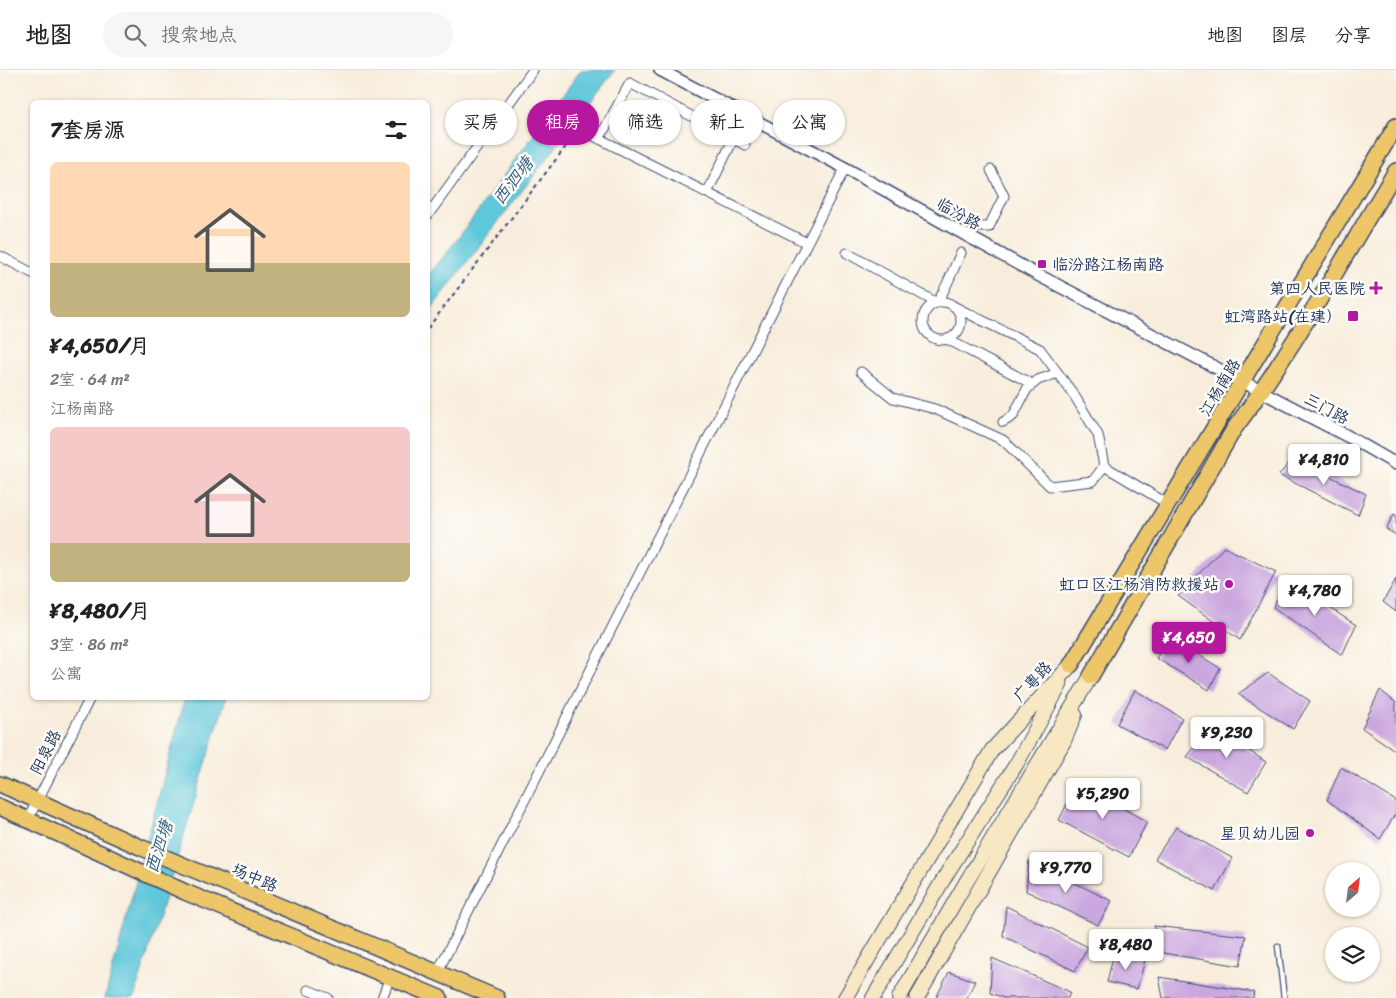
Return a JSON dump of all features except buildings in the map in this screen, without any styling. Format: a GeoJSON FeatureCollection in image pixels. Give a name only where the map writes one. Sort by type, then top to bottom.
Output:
{"type":"FeatureCollection","features":[{"type":"Feature","properties":{"kind":"main road","name":"江杨南路"},"geometry":{"type":"LineString","coordinates":[[1071,665],[1396,126]]}},
{"type":"Feature","properties":{"kind":"main road"},"geometry":{"type":"LineString","coordinates":[[899,998],[1091,676],[1234,429],[1262,392],[1396,171]]}},
{"type":"Feature","properties":{"kind":"main road","name":"广粤路"},"geometry":{"type":"LineString","coordinates":[[873,998],[949,870],[1016,763],[1071,665]]}},
{"type":"Feature","properties":{"kind":"main road","name":"广粤路"},"geometry":{"type":"LineString","coordinates":[[845,998],[992,750],[1071,665]]}},
{"type":"Feature","properties":{"kind":"main road"},"geometry":{"type":"LineString","coordinates":[[917,998],[1064,741],[1091,676]]}},
{"type":"Feature","properties":{"kind":"main road","name":"场中路"},"geometry":{"type":"LineString","coordinates":[[0,784],[198,872],[497,998]]}},
{"type":"Feature","properties":{"kind":"main road"},"geometry":{"type":"LineString","coordinates":[[0,807],[185,892],[440,998]]}},
{"type":"Feature","properties":{"kind":"street"},"geometry":{"type":"LineString","coordinates":[[430,212],[533,70]]}},
{"type":"Feature","properties":{"kind":"street","name":"临汾路"},"geometry":{"type":"LineString","coordinates":[[660,70],[845,168],[1028,269],[1243,382]]}},
{"type":"Feature","properties":{"kind":"street"},"geometry":{"type":"LineString","coordinates":[[691,117],[630,83],[599,139],[807,243]]}},
{"type":"Feature","properties":{"kind":"street"},"geometry":{"type":"LineString","coordinates":[[707,193],[731,145]]}},
{"type":"Feature","properties":{"kind":"street"},"geometry":{"type":"LineString","coordinates":[[437,973],[845,168]]}},
{"type":"Feature","properties":{"kind":"street"},"geometry":{"type":"LineString","coordinates":[[975,227],[989,227],[1004,196],[991,170]]}},
{"type":"Feature","properties":{"kind":"street"},"geometry":{"type":"LineString","coordinates":[[846,253],[936,303],[950,304],[1040,349],[1074,395],[1098,435],[1104,466],[1093,481],[1050,486],[1003,440],[935,409],[893,398],[861,372]]}},
{"type":"Feature","properties":{"kind":"street"},"geometry":{"type":"LineString","coordinates":[[955,307],[961,318],[961,325],[954,336],[942,340],[936,339],[926,332],[923,321],[927,310],[936,303],[943,293],[961,253]]}},
{"type":"Feature","properties":{"kind":"street"},"geometry":{"type":"LineString","coordinates":[[0,256],[30,272]]}},
{"type":"Feature","properties":{"kind":"street"},"geometry":{"type":"LineString","coordinates":[[947,339],[1032,384]]}},
{"type":"Feature","properties":{"kind":"street"},"geometry":{"type":"LineString","coordinates":[[1003,422],[1013,416],[1027,389],[1032,384],[1058,373]]}},
{"type":"Feature","properties":{"kind":"street","name":"三门路"},"geometry":{"type":"LineString","coordinates":[[1243,382],[1349,437],[1396,464]]}},
{"type":"Feature","properties":{"kind":"street"},"geometry":{"type":"LineString","coordinates":[[1104,466],[1168,504]]}},
{"type":"Feature","properties":{"kind":"street","name":"阳泉路"},"geometry":{"type":"LineString","coordinates":[[28,819],[89,700]]}},
{"type":"Feature","properties":{"kind":"street"},"geometry":{"type":"LineString","coordinates":[[382,998],[390,977]]}},
{"type":"Feature","properties":{"kind":"street"},"geometry":{"type":"LineString","coordinates":[[308,990],[328,998]]}},
{"type":"Feature","properties":{"kind":"lane"},"geometry":{"type":"LineString","coordinates":[[1278,946],[1284,998]]}},
{"type":"Feature","properties":{"kind":"path"},"geometry":{"type":"LineString","coordinates":[[430,325],[568,145]]}},
{"type":"Feature","properties":{"kind":"water"},"geometry":{"type":"Polygon","coordinates":[[[581,70],[615,70],[592,100],[559,100],[581,70]]]}},
{"type":"Feature","properties":{"kind":"water","name":"西泗塘"},"geometry":{"type":"Polygon","coordinates":[[[527,144],[557,145],[430,310],[430,273],[527,144]]]}},
{"type":"Feature","properties":{"kind":"water","name":"西泗塘"},"geometry":{"type":"Polygon","coordinates":[[[184,700],[225,700],[134,998],[105,998],[184,700]]]}},
{"type":"Feature","properties":{"kind":"place","name":"临汾路江杨南路"},"geometry":{"type":"Point","coordinates":[1042,264]}},
{"type":"Feature","properties":{"kind":"place","name":"第四人民医院"},"geometry":{"type":"Point","coordinates":[1376,288]}},
{"type":"Feature","properties":{"kind":"place","name":"虹湾路站(在建）"},"geometry":{"type":"Point","coordinates":[1353,316]}},
{"type":"Feature","properties":{"kind":"place","name":"虹口区江杨消防救援站"},"geometry":{"type":"Point","coordinates":[1229,584]}},
{"type":"Feature","properties":{"kind":"place","name":"星贝幼儿园"},"geometry":{"type":"Point","coordinates":[1310,833]}}]}
